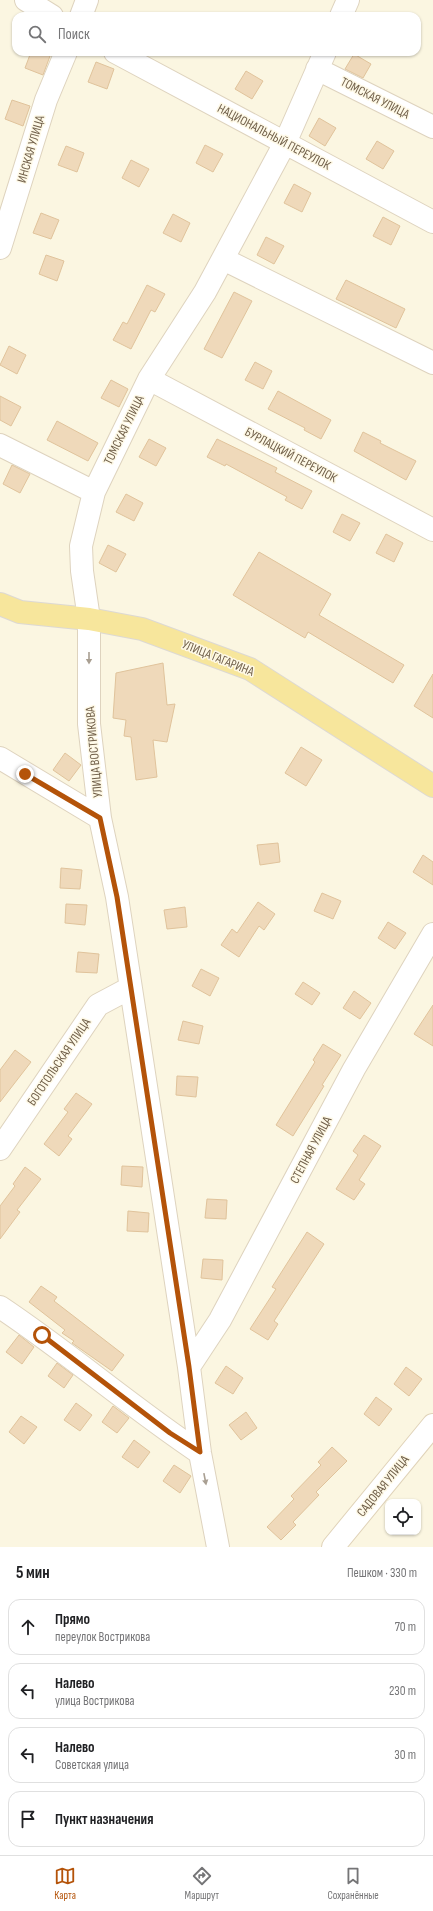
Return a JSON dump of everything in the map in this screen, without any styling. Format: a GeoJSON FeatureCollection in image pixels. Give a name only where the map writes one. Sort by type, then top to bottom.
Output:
{"type":"FeatureCollection","features":[{"type":"Feature","properties":{"kind":"main road","name":"УЛИЦА ГАГАРИНА"},"geometry":{"type":"LineString","coordinates":[[0,604],[20,612],[89,619],[142,629],[250,669],[433,786]]}},
{"type":"Feature","properties":{"kind":"street"},"geometry":{"type":"LineString","coordinates":[[26,0],[46,12]]}},
{"type":"Feature","properties":{"kind":"street"},"geometry":{"type":"LineString","coordinates":[[83,12],[88,0]]}},
{"type":"Feature","properties":{"kind":"street"},"geometry":{"type":"LineString","coordinates":[[343,12],[348,0]]}},
{"type":"Feature","properties":{"kind":"street","name":"ИНСКАЯ УЛИЦА"},"geometry":{"type":"LineString","coordinates":[[0,248],[8,198],[64,56]]}},
{"type":"Feature","properties":{"kind":"street","name":"НАЦИОНАЛЬНЫЙ ПЕРЕУЛОК"},"geometry":{"type":"LineString","coordinates":[[123,56],[433,222]]}},
{"type":"Feature","properties":{"kind":"street","name":"ТОМСКАЯ УЛИЦА"},"geometry":{"type":"LineString","coordinates":[[89,619],[82,571],[81,546],[94,492],[149,379],[205,292],[285,143],[321,60],[433,127]]}},
{"type":"Feature","properties":{"kind":"street"},"geometry":{"type":"LineString","coordinates":[[223,259],[433,363]]}},
{"type":"Feature","properties":{"kind":"street","name":"БУРЛАЦКИЙ ПЕРЕУЛОК"},"geometry":{"type":"LineString","coordinates":[[149,379],[433,530]]}},
{"type":"Feature","properties":{"kind":"street"},"geometry":{"type":"LineString","coordinates":[[0,445],[94,492]]}},
{"type":"Feature","properties":{"kind":"street","name":"УЛИЦА ВОСТРИКОВА"},"geometry":{"type":"LineString","coordinates":[[89,619],[89,724],[100,818],[117,897],[189,1367],[200,1452],[218,1547]]}},
{"type":"Feature","properties":{"kind":"street"},"geometry":{"type":"LineString","coordinates":[[0,758],[100,818]]}},
{"type":"Feature","properties":{"kind":"street","name":"СТЕПНАЯ УЛИЦА"},"geometry":{"type":"LineString","coordinates":[[189,1367],[220,1320],[354,1069],[433,934]]}},
{"type":"Feature","properties":{"kind":"street","name":"БОГОТОЛЬСКАЯ УЛИЦА"},"geometry":{"type":"LineString","coordinates":[[0,1149],[98,1005],[130,988]]}},
{"type":"Feature","properties":{"kind":"street"},"geometry":{"type":"LineString","coordinates":[[0,1307],[42,1335],[170,1433],[200,1452]]}},
{"type":"Feature","properties":{"kind":"street","name":"САДОВАЯ УЛИЦА"},"geometry":{"type":"LineString","coordinates":[[333,1547],[433,1425]]}},
{"type":"Feature","properties":{"kind":"building"},"geometry":{"type":"Polygon","coordinates":[[[30,56],[50,56],[43,75],[25,68],[30,56]]]}},
{"type":"Feature","properties":{"kind":"building"},"geometry":{"type":"Polygon","coordinates":[[[353,56],[357,56],[371,64],[363,78],[345,69],[353,56]]]}},
{"type":"Feature","properties":{"kind":"building"},"geometry":{"type":"Polygon","coordinates":[[[96,62],[114,69],[107,89],[88,82],[96,62]]]}},
{"type":"Feature","properties":{"kind":"building"},"geometry":{"type":"Polygon","coordinates":[[[246,71],[263,81],[252,99],[235,89],[246,71]]]}},
{"type":"Feature","properties":{"kind":"building"},"geometry":{"type":"Polygon","coordinates":[[[12,100],[30,106],[23,126],[5,119],[12,100]]]}},
{"type":"Feature","properties":{"kind":"building"},"geometry":{"type":"Polygon","coordinates":[[[319,118],[336,128],[325,146],[309,136],[319,118]]]}},
{"type":"Feature","properties":{"kind":"building"},"geometry":{"type":"Polygon","coordinates":[[[377,141],[394,151],[383,169],[366,159],[377,141]]]}},
{"type":"Feature","properties":{"kind":"building"},"geometry":{"type":"Polygon","coordinates":[[[205,145],[223,154],[213,172],[196,163],[205,145]]]}},
{"type":"Feature","properties":{"kind":"building"},"geometry":{"type":"Polygon","coordinates":[[[66,146],[84,153],[77,172],[58,165],[66,146]]]}},
{"type":"Feature","properties":{"kind":"building"},"geometry":{"type":"Polygon","coordinates":[[[131,160],[149,169],[139,187],[122,178],[131,160]]]}},
{"type":"Feature","properties":{"kind":"building"},"geometry":{"type":"Polygon","coordinates":[[[294,184],[311,193],[302,212],[284,203],[294,184]]]}},
{"type":"Feature","properties":{"kind":"building"},"geometry":{"type":"Polygon","coordinates":[[[41,213],[59,220],[51,239],[33,233],[41,213]]]}},
{"type":"Feature","properties":{"kind":"building"},"geometry":{"type":"Polygon","coordinates":[[[173,214],[190,223],[181,242],[163,233],[173,214]]]}},
{"type":"Feature","properties":{"kind":"building"},"geometry":{"type":"Polygon","coordinates":[[[383,217],[400,226],[391,245],[373,236],[383,217]]]}},
{"type":"Feature","properties":{"kind":"building"},"geometry":{"type":"Polygon","coordinates":[[[266,237],[284,246],[274,264],[257,255],[266,237]]]}},
{"type":"Feature","properties":{"kind":"building"},"geometry":{"type":"Polygon","coordinates":[[[46,255],[64,261],[57,281],[39,274],[46,255]]]}},
{"type":"Feature","properties":{"kind":"building"},"geometry":{"type":"Polygon","coordinates":[[[346,280],[405,309],[396,328],[336,299],[346,280]]]}},
{"type":"Feature","properties":{"kind":"building"},"geometry":{"type":"Polygon","coordinates":[[[147,285],[165,294],[155,312],[151,310],[131,349],[113,340],[123,322],[127,324],[147,285]]]}},
{"type":"Feature","properties":{"kind":"building"},"geometry":{"type":"Polygon","coordinates":[[[234,292],[252,301],[222,358],[204,349],[234,292]]]}},
{"type":"Feature","properties":{"kind":"building"},"geometry":{"type":"Polygon","coordinates":[[[9,346],[26,355],[17,374],[0,365],[9,346]]]}},
{"type":"Feature","properties":{"kind":"building"},"geometry":{"type":"Polygon","coordinates":[[[255,362],[272,371],[263,389],[245,380],[255,362]]]}},
{"type":"Feature","properties":{"kind":"building"},"geometry":{"type":"Polygon","coordinates":[[[111,380],[128,389],[119,407],[101,398],[111,380]]]}},
{"type":"Feature","properties":{"kind":"building"},"geometry":{"type":"Polygon","coordinates":[[[278,391],[331,420],[321,439],[304,430],[305,428],[268,409],[278,391]]]}},
{"type":"Feature","properties":{"kind":"building"},"geometry":{"type":"Polygon","coordinates":[[[0,396],[21,407],[11,426],[0,420],[0,396]]]}},
{"type":"Feature","properties":{"kind":"building"},"geometry":{"type":"Polygon","coordinates":[[[57,421],[98,443],[88,461],[47,440],[57,421]]]}},
{"type":"Feature","properties":{"kind":"building"},"geometry":{"type":"Polygon","coordinates":[[[363,432],[381,441],[380,443],[416,461],[406,480],[354,451],[363,432]]]}},
{"type":"Feature","properties":{"kind":"building"},"geometry":{"type":"Polygon","coordinates":[[[149,439],[166,448],[156,466],[139,457],[149,439]]]}},
{"type":"Feature","properties":{"kind":"building"},"geometry":{"type":"Polygon","coordinates":[[[217,439],[277,468],[275,472],[312,491],[302,509],[285,500],[287,497],[226,464],[225,466],[207,457],[217,439]]]}},
{"type":"Feature","properties":{"kind":"building"},"geometry":{"type":"Polygon","coordinates":[[[12,465],[30,474],[20,493],[3,484],[12,465]]]}},
{"type":"Feature","properties":{"kind":"building"},"geometry":{"type":"Polygon","coordinates":[[[126,494],[143,503],[134,521],[116,512],[126,494]]]}},
{"type":"Feature","properties":{"kind":"building"},"geometry":{"type":"Polygon","coordinates":[[[342,514],[360,523],[350,541],[333,532],[342,514]]]}},
{"type":"Feature","properties":{"kind":"building"},"geometry":{"type":"Polygon","coordinates":[[[386,534],[403,543],[394,562],[376,553],[386,534]]]}},
{"type":"Feature","properties":{"kind":"building"},"geometry":{"type":"Polygon","coordinates":[[[108,545],[126,554],[116,572],[99,563],[108,545]]]}},
{"type":"Feature","properties":{"kind":"building"},"geometry":{"type":"Polygon","coordinates":[[[259,552],[331,594],[319,615],[404,665],[393,683],[308,632],[305,638],[233,595],[259,552]]]}},
{"type":"Feature","properties":{"kind":"building"},"geometry":{"type":"Polygon","coordinates":[[[163,663],[167,705],[175,704],[167,742],[153,740],[157,777],[136,780],[131,737],[124,736],[126,720],[113,718],[116,673],[163,663]]]}},
{"type":"Feature","properties":{"kind":"building"},"geometry":{"type":"Polygon","coordinates":[[[433,674],[433,718],[414,706],[433,674]]]}},
{"type":"Feature","properties":{"kind":"building"},"geometry":{"type":"Polygon","coordinates":[[[301,747],[322,760],[306,786],[285,773],[301,747]]]}},
{"type":"Feature","properties":{"kind":"building"},"geometry":{"type":"Polygon","coordinates":[[[65,753],[81,765],[69,781],[53,770],[65,753]]]}},
{"type":"Feature","properties":{"kind":"building"},"geometry":{"type":"Polygon","coordinates":[[[278,843],[280,862],[260,865],[257,845],[278,843]]]}},
{"type":"Feature","properties":{"kind":"building"},"geometry":{"type":"Polygon","coordinates":[[[423,855],[433,862],[433,885],[413,872],[423,855]]]}},
{"type":"Feature","properties":{"kind":"building"},"geometry":{"type":"Polygon","coordinates":[[[61,868],[82,870],[80,889],[60,888],[61,868]]]}},
{"type":"Feature","properties":{"kind":"building"},"geometry":{"type":"Polygon","coordinates":[[[322,893],[341,901],[333,919],[314,911],[322,893]]]}},
{"type":"Feature","properties":{"kind":"building"},"geometry":{"type":"Polygon","coordinates":[[[258,902],[275,914],[264,930],[259,926],[239,957],[221,945],[232,929],[237,933],[258,902]]]}},
{"type":"Feature","properties":{"kind":"building"},"geometry":{"type":"Polygon","coordinates":[[[66,904],[87,905],[85,925],[65,923],[66,904]]]}},
{"type":"Feature","properties":{"kind":"building"},"geometry":{"type":"Polygon","coordinates":[[[185,907],[187,927],[167,929],[164,910],[185,907]]]}},
{"type":"Feature","properties":{"kind":"building"},"geometry":{"type":"Polygon","coordinates":[[[388,922],[406,933],[395,949],[378,938],[388,922]]]}},
{"type":"Feature","properties":{"kind":"building"},"geometry":{"type":"Polygon","coordinates":[[[78,952],[99,954],[97,973],[76,972],[78,952]]]}},
{"type":"Feature","properties":{"kind":"building"},"geometry":{"type":"Polygon","coordinates":[[[201,969],[219,978],[210,996],[192,986],[201,969]]]}},
{"type":"Feature","properties":{"kind":"building"},"geometry":{"type":"Polygon","coordinates":[[[303,982],[320,993],[312,1005],[295,994],[303,982]]]}},
{"type":"Feature","properties":{"kind":"building"},"geometry":{"type":"Polygon","coordinates":[[[354,991],[371,1003],[360,1019],[343,1008],[354,991]]]}},
{"type":"Feature","properties":{"kind":"building"},"geometry":{"type":"Polygon","coordinates":[[[433,1005],[433,1046],[414,1034],[433,1005]]]}},
{"type":"Feature","properties":{"kind":"building"},"geometry":{"type":"Polygon","coordinates":[[[183,1021],[203,1026],[199,1044],[178,1040],[183,1021]]]}},
{"type":"Feature","properties":{"kind":"building"},"geometry":{"type":"Polygon","coordinates":[[[323,1044],[341,1055],[293,1136],[276,1125],[315,1062],[313,1060],[323,1044]]]}},
{"type":"Feature","properties":{"kind":"building"},"geometry":{"type":"Polygon","coordinates":[[[15,1050],[31,1062],[0,1102],[0,1070],[15,1050]]]}},
{"type":"Feature","properties":{"kind":"building"},"geometry":{"type":"Polygon","coordinates":[[[177,1076],[198,1077],[196,1097],[176,1095],[177,1076]]]}},
{"type":"Feature","properties":{"kind":"building"},"geometry":{"type":"Polygon","coordinates":[[[76,1093],[92,1104],[68,1136],[72,1139],[59,1156],[44,1144],[68,1112],[64,1109],[76,1093]]]}},
{"type":"Feature","properties":{"kind":"building"},"geometry":{"type":"Polygon","coordinates":[[[364,1135],[381,1146],[359,1180],[365,1184],[354,1200],[336,1189],[358,1155],[353,1151],[364,1135]]]}},
{"type":"Feature","properties":{"kind":"building"},"geometry":{"type":"Polygon","coordinates":[[[122,1166],[143,1167],[142,1187],[121,1185],[122,1166]]]}},
{"type":"Feature","properties":{"kind":"building"},"geometry":{"type":"Polygon","coordinates":[[[25,1167],[41,1179],[17,1210],[20,1212],[0,1239],[0,1206],[15,1186],[13,1184],[25,1167]]]}},
{"type":"Feature","properties":{"kind":"building"},"geometry":{"type":"Polygon","coordinates":[[[207,1199],[227,1200],[226,1219],[205,1218],[207,1199]]]}},
{"type":"Feature","properties":{"kind":"building"},"geometry":{"type":"Polygon","coordinates":[[[128,1211],[149,1213],[148,1232],[127,1231],[128,1211]]]}},
{"type":"Feature","properties":{"kind":"building"},"geometry":{"type":"Polygon","coordinates":[[[307,1232],[324,1244],[274,1321],[278,1324],[268,1340],[250,1329],[276,1289],[272,1287],[307,1232]]]}},
{"type":"Feature","properties":{"kind":"building"},"geometry":{"type":"Polygon","coordinates":[[[203,1259],[223,1260],[222,1280],[201,1278],[203,1259]]]}},
{"type":"Feature","properties":{"kind":"building"},"geometry":{"type":"Polygon","coordinates":[[[41,1286],[57,1297],[54,1301],[124,1355],[112,1371],[72,1343],[74,1341],[62,1333],[65,1330],[29,1302],[41,1286]]]}},
{"type":"Feature","properties":{"kind":"building"},"geometry":{"type":"Polygon","coordinates":[[[19,1335],[34,1347],[22,1364],[6,1352],[19,1335]]]}},
{"type":"Feature","properties":{"kind":"building"},"geometry":{"type":"Polygon","coordinates":[[[57,1363],[73,1375],[64,1388],[48,1376],[57,1363]]]}},
{"type":"Feature","properties":{"kind":"building"},"geometry":{"type":"Polygon","coordinates":[[[226,1366],[243,1378],[233,1394],[215,1383],[226,1366]]]}},
{"type":"Feature","properties":{"kind":"building"},"geometry":{"type":"Polygon","coordinates":[[[406,1367],[422,1379],[409,1396],[394,1384],[406,1367]]]}},
{"type":"Feature","properties":{"kind":"building"},"geometry":{"type":"Polygon","coordinates":[[[376,1397],[392,1409],[379,1426],[364,1414],[376,1397]]]}},
{"type":"Feature","properties":{"kind":"building"},"geometry":{"type":"Polygon","coordinates":[[[76,1403],[92,1415],[80,1431],[64,1420],[76,1403]]]}},
{"type":"Feature","properties":{"kind":"building"},"geometry":{"type":"Polygon","coordinates":[[[113,1406],[129,1418],[117,1433],[102,1422],[113,1406]]]}},
{"type":"Feature","properties":{"kind":"building"},"geometry":{"type":"Polygon","coordinates":[[[246,1412],[257,1428],[241,1440],[229,1425],[246,1412]]]}},
{"type":"Feature","properties":{"kind":"building"},"geometry":{"type":"Polygon","coordinates":[[[21,1416],[37,1427],[24,1444],[9,1432],[21,1416]]]}},
{"type":"Feature","properties":{"kind":"building"},"geometry":{"type":"Polygon","coordinates":[[[134,1440],[150,1452],[138,1468],[122,1457],[134,1440]]]}},
{"type":"Feature","properties":{"kind":"building"},"geometry":{"type":"Polygon","coordinates":[[[332,1447],[347,1461],[316,1492],[319,1495],[293,1522],[296,1525],[281,1540],[267,1527],[294,1499],[291,1496],[321,1465],[318,1462],[332,1447]]]}},
{"type":"Feature","properties":{"kind":"building"},"geometry":{"type":"Polygon","coordinates":[[[174,1465],[191,1476],[180,1493],[163,1481],[174,1465]]]}},
{"type":"Feature","properties":{"kind":"route"},"geometry":{"type":"LineString","coordinates":[[25,774],[100,818],[117,897],[189,1367],[200,1452],[170,1433],[42,1335]]}}]}
